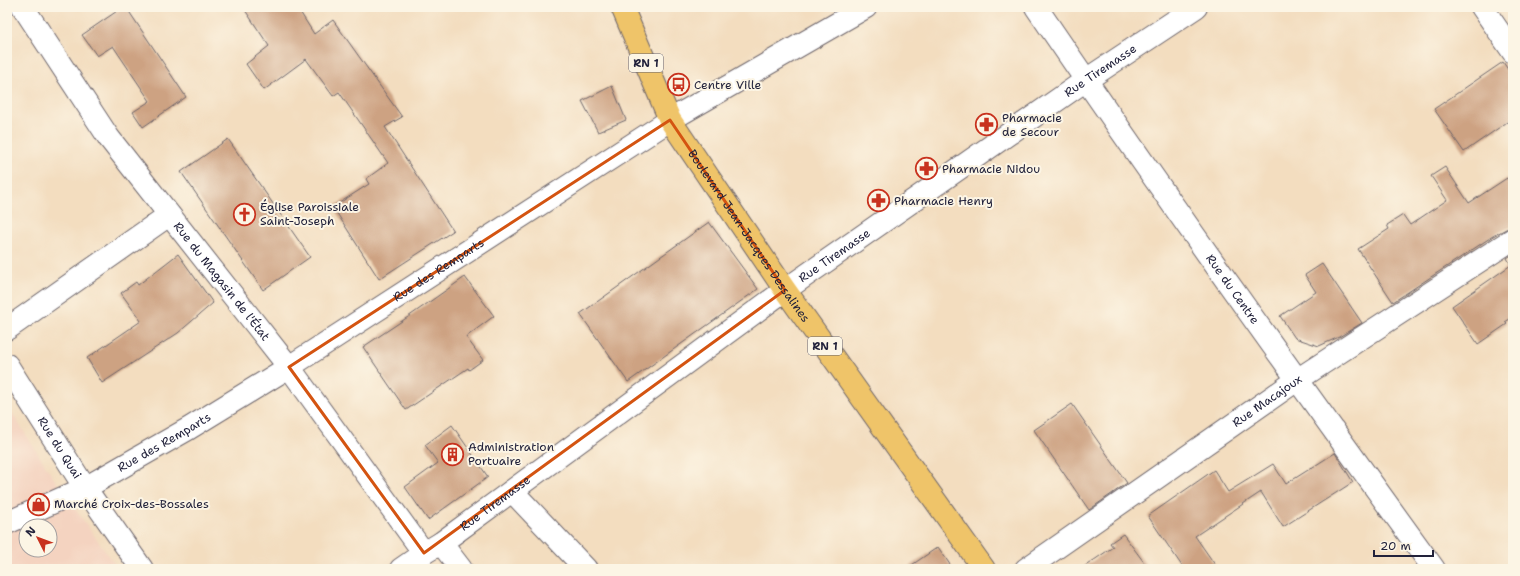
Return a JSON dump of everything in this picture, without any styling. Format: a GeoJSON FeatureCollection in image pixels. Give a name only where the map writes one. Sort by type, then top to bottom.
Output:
{"type":"FeatureCollection","features":[{"type":"Feature","properties":{"kind":"main road","name":"Boulevard Jean-Jacques Dessalines"},"geometry":{"type":"LineString","coordinates":[[622,7],[670,120],[785,290],[984,569]]}},
{"type":"Feature","properties":{"kind":"street","name":"Rue du Magasin de l'État"},"geometry":{"type":"LineString","coordinates":[[23,7],[108,138],[433,548],[461,569]]}},
{"type":"Feature","properties":{"kind":"street","name":"Rue des Remparts"},"geometry":{"type":"LineString","coordinates":[[7,523],[85,488],[188,429],[289,367],[670,120],[866,7]]}},
{"type":"Feature","properties":{"kind":"street","name":"Rue du Centre"},"geometry":{"type":"LineString","coordinates":[[1036,7],[1297,380],[1434,569]]}},
{"type":"Feature","properties":{"kind":"street","name":"Rue Tiremasse"},"geometry":{"type":"LineString","coordinates":[[401,569],[433,548],[512,491],[785,290],[1086,80],[1196,7]]}},
{"type":"Feature","properties":{"kind":"street"},"geometry":{"type":"LineString","coordinates":[[1482,7],[1513,52]]}},
{"type":"Feature","properties":{"kind":"street"},"geometry":{"type":"LineString","coordinates":[[7,329],[169,215]]}},
{"type":"Feature","properties":{"kind":"street","name":"Rue Macajoux"},"geometry":{"type":"LineString","coordinates":[[1026,569],[1297,380],[1513,240]]}},
{"type":"Feature","properties":{"kind":"street","name":"Rue du Quai"},"geometry":{"type":"LineString","coordinates":[[7,365],[85,488],[142,569]]}},
{"type":"Feature","properties":{"kind":"street"},"geometry":{"type":"LineString","coordinates":[[512,491],[586,569]]}},
{"type":"Feature","properties":{"kind":"highlighted area"},"geometry":{"type":"Polygon","coordinates":[[[670,120],[785,290],[424,553],[289,367],[670,120]]]}},
{"type":"Feature","properties":{"kind":"shaded area","name":"Marché Croix-des-Bossales"},"geometry":{"type":"Polygon","coordinates":[[[7,405],[56,482],[118,569],[7,569],[7,405]]]}},
{"type":"Feature","properties":{"kind":"building"},"geometry":{"type":"Polygon","coordinates":[[[123,7],[126,7],[186,97],[143,127],[133,112],[150,101],[113,46],[97,56],[82,35],[123,7]]]}},
{"type":"Feature","properties":{"kind":"building"},"geometry":{"type":"Polygon","coordinates":[[[243,7],[297,7],[314,34],[333,20],[402,117],[385,127],[453,231],[379,279],[333,207],[369,184],[366,179],[388,163],[339,92],[333,96],[306,59],[264,90],[246,64],[269,46],[243,7]]]}},
{"type":"Feature","properties":{"kind":"building"},"geometry":{"type":"Polygon","coordinates":[[[1503,62],[1513,77],[1513,118],[1464,152],[1434,109],[1503,62]]]}},
{"type":"Feature","properties":{"kind":"building"},"geometry":{"type":"Polygon","coordinates":[[[612,86],[626,120],[598,132],[582,101],[612,86]]]}},
{"type":"Feature","properties":{"kind":"building","name":"Église Paroissiale Saint-Joseph"},"geometry":{"type":"Polygon","coordinates":[[[228,139],[310,257],[263,290],[181,172],[228,139]]]}},
{"type":"Feature","properties":{"kind":"building"},"geometry":{"type":"Polygon","coordinates":[[[1445,167],[1469,203],[1507,178],[1513,187],[1513,227],[1493,236],[1393,302],[1358,249],[1389,229],[1387,225],[1403,215],[1410,225],[1447,200],[1431,176],[1445,167]]]}},
{"type":"Feature","properties":{"kind":"building"},"geometry":{"type":"Polygon","coordinates":[[[709,222],[758,289],[628,382],[580,314],[709,222]]]}},
{"type":"Feature","properties":{"kind":"building"},"geometry":{"type":"Polygon","coordinates":[[[178,254],[213,303],[178,333],[102,383],[87,358],[141,321],[121,293],[136,282],[138,285],[178,254]]]}},
{"type":"Feature","properties":{"kind":"building"},"geometry":{"type":"Polygon","coordinates":[[[1513,254],[1513,317],[1505,322],[1507,324],[1478,344],[1452,306],[1511,265],[1507,258],[1513,254]]]}},
{"type":"Feature","properties":{"kind":"building"},"geometry":{"type":"Polygon","coordinates":[[[1322,264],[1362,323],[1339,337],[1319,346],[1295,338],[1280,316],[1316,292],[1305,275],[1322,264]]]}},
{"type":"Feature","properties":{"kind":"building"},"geometry":{"type":"Polygon","coordinates":[[[465,277],[494,316],[466,337],[483,360],[469,370],[468,368],[406,410],[363,347],[465,277]]]}},
{"type":"Feature","properties":{"kind":"building"},"geometry":{"type":"Polygon","coordinates":[[[1072,404],[1127,483],[1089,510],[1034,430],[1072,404]]]}},
{"type":"Feature","properties":{"kind":"building"},"geometry":{"type":"Polygon","coordinates":[[[452,425],[488,477],[428,520],[405,487],[438,463],[425,445],[452,425]]]}},
{"type":"Feature","properties":{"kind":"building"},"geometry":{"type":"Polygon","coordinates":[[[1335,453],[1353,482],[1283,527],[1261,492],[1195,536],[1218,569],[1184,569],[1148,516],[1214,470],[1228,492],[1273,464],[1286,484],[1335,453]]]}},
{"type":"Feature","properties":{"kind":"building"},"geometry":{"type":"Polygon","coordinates":[[[1123,534],[1149,569],[1081,569],[1113,547],[1110,543],[1123,534]]]}},
{"type":"Feature","properties":{"kind":"building"},"geometry":{"type":"Polygon","coordinates":[[[938,547],[953,569],[906,569],[938,547]]]}},
{"type":"Feature","properties":{"kind":"place","name":"Centre Ville"},"geometry":{"type":"Point","coordinates":[679,85]}},
{"type":"Feature","properties":{"kind":"place","name":"Pharmacie de Secour"},"geometry":{"type":"Point","coordinates":[987,125]}},
{"type":"Feature","properties":{"kind":"place","name":"Pharmacie Nidou"},"geometry":{"type":"Point","coordinates":[926,169]}},
{"type":"Feature","properties":{"kind":"place","name":"Pharmacie Henry"},"geometry":{"type":"Point","coordinates":[878,201]}},
{"type":"Feature","properties":{"kind":"place","name":"Église Paroissiale Saint-Joseph"},"geometry":{"type":"Point","coordinates":[245,214]}},
{"type":"Feature","properties":{"kind":"place","name":"Administration Portuaire"},"geometry":{"type":"Point","coordinates":[452,454]}},
{"type":"Feature","properties":{"kind":"place","name":"Marché Croix-des-Bossales"},"geometry":{"type":"Point","coordinates":[39,504]}}]}
